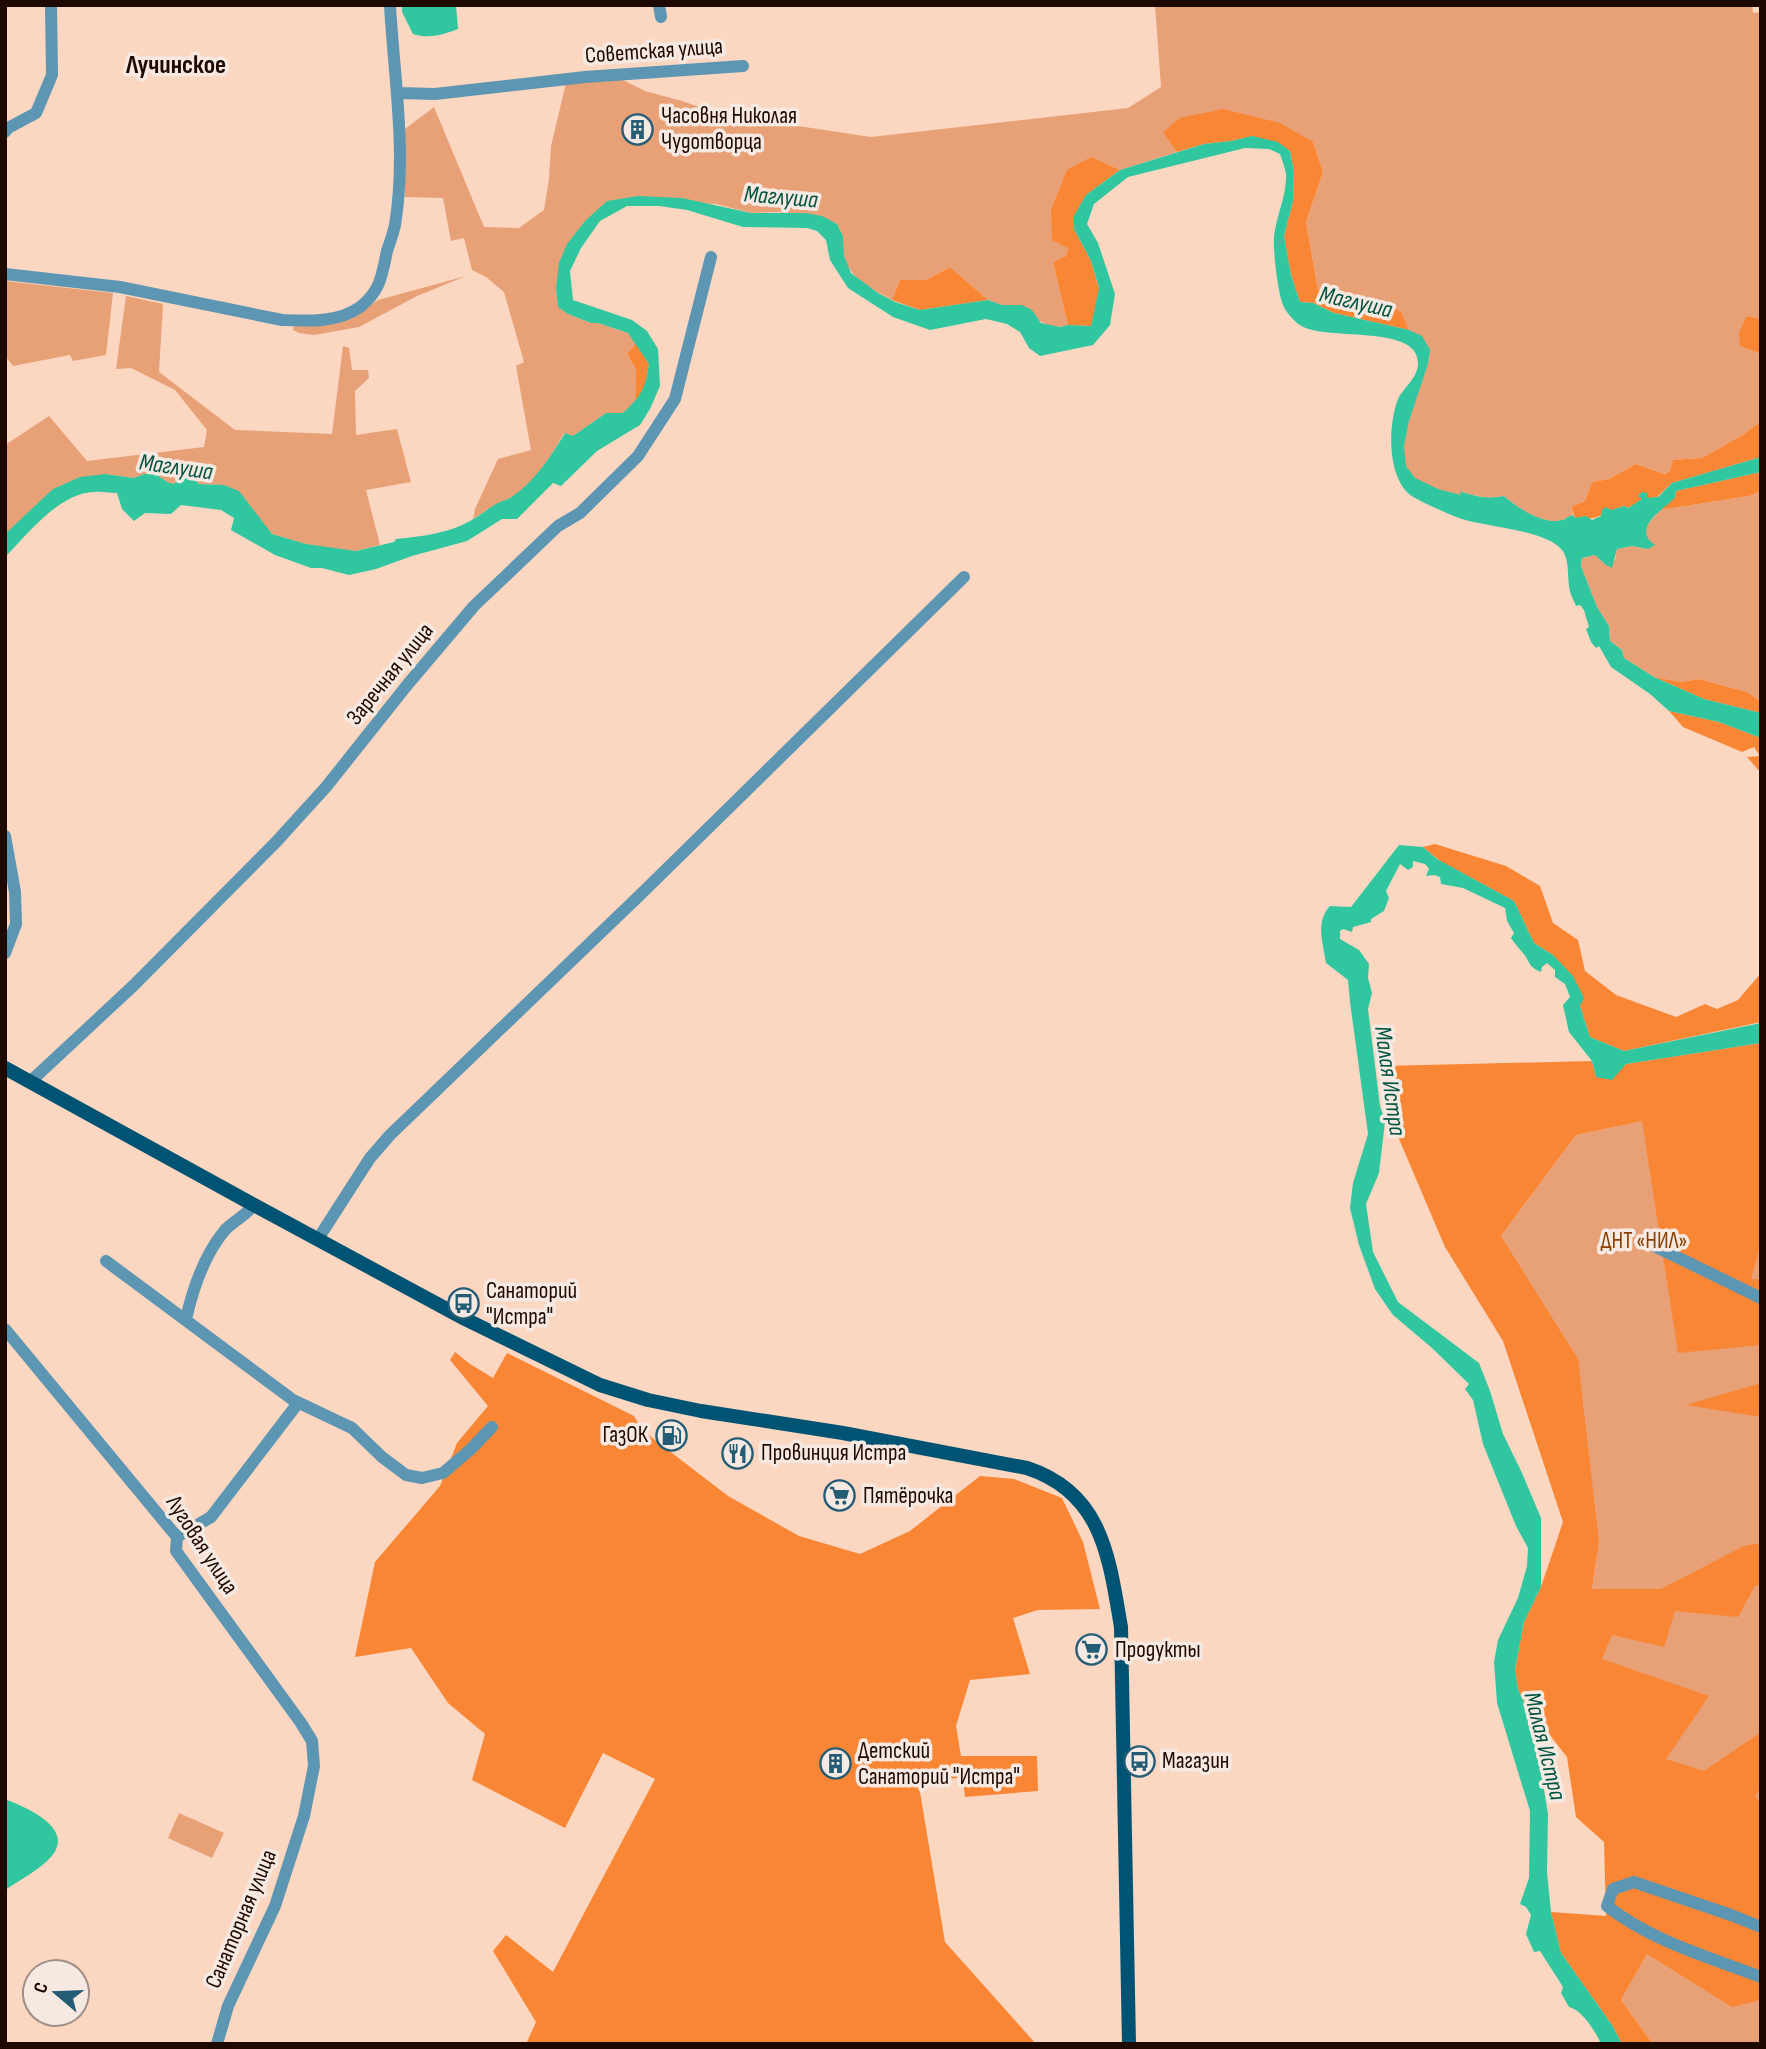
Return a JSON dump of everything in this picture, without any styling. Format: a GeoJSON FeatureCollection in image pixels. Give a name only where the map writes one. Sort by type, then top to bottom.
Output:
{"type":"FeatureCollection","features":[{"type":"Feature","properties":{"kind":"main road"},"geometry":{"type":"LineString","coordinates":[[5,1068],[466,1319],[559,1366],[619,1392],[701,1411],[843,1433],[1027,1468],[1046,1474],[1061,1483],[1091,1516],[1102,1539],[1121,1627],[1129,2044]]}},
{"type":"Feature","properties":{"kind":"street"},"geometry":{"type":"LineString","coordinates":[[5,132],[36,113],[52,75],[51,5]]}},
{"type":"Feature","properties":{"kind":"street"},"geometry":{"type":"LineString","coordinates":[[5,274],[120,287],[282,320],[332,318],[360,307],[380,283],[394,228],[399,190],[398,93],[390,5]]}},
{"type":"Feature","properties":{"kind":"street","name":"Советская улица"},"geometry":{"type":"LineString","coordinates":[[398,93],[435,94],[567,79],[743,66]]}},
{"type":"Feature","properties":{"kind":"street","name":"Заречная улица"},"geometry":{"type":"LineString","coordinates":[[31,1081],[133,986],[277,841],[326,787],[474,606],[558,526],[580,513],[638,456],[675,399],[711,257]]}},
{"type":"Feature","properties":{"kind":"street"},"geometry":{"type":"LineString","coordinates":[[318,1239],[370,1158],[390,1135],[641,894],[964,577]]}},
{"type":"Feature","properties":{"kind":"street"},"geometry":{"type":"LineString","coordinates":[[5,835],[15,892],[16,924],[5,953]]}},
{"type":"Feature","properties":{"kind":"street"},"geometry":{"type":"LineString","coordinates":[[186,1319],[192,1289],[207,1258],[226,1229],[254,1205]]}},
{"type":"Feature","properties":{"kind":"street"},"geometry":{"type":"LineString","coordinates":[[1648,1244],[1761,1298]]}},
{"type":"Feature","properties":{"kind":"street"},"geometry":{"type":"LineString","coordinates":[[106,1261],[298,1403],[352,1428],[406,1475],[422,1478],[443,1473],[492,1427]]}},
{"type":"Feature","properties":{"kind":"street","name":"Луговая улица"},"geometry":{"type":"LineString","coordinates":[[5,1329],[177,1537],[176,1550],[312,1741],[314,1766]]}},
{"type":"Feature","properties":{"kind":"street"},"geometry":{"type":"LineString","coordinates":[[177,1537],[211,1517],[298,1403]]}},
{"type":"Feature","properties":{"kind":"street","name":"Санаторная улица"},"geometry":{"type":"LineString","coordinates":[[216,2044],[228,2006],[275,1906],[304,1816],[314,1766]]}},
{"type":"Feature","properties":{"kind":"street"},"geometry":{"type":"LineString","coordinates":[[1761,1927],[1634,1882],[1613,1889],[1607,1906],[1627,1922],[1681,1947],[1761,1977]]}},
{"type":"Feature","properties":{"kind":"green space"},"geometry":{"type":"Polygon","coordinates":[[[1155,5],[1752,5],[1753,13],[1761,12],[1761,319],[1747,316],[1740,346],[1761,354],[1761,421],[1702,458],[1673,460],[1670,471],[1663,474],[1636,464],[1609,479],[1592,482],[1585,501],[1571,507],[1573,515],[1562,520],[1539,518],[1504,496],[1482,497],[1461,491],[1462,496],[1427,485],[1416,479],[1407,469],[1403,456],[1407,429],[1429,360],[1429,350],[1422,338],[1409,330],[1402,313],[1387,302],[1366,302],[1334,291],[1318,290],[1306,222],[1323,172],[1313,142],[1164,132],[1177,152],[1120,170],[1090,157],[1066,256],[1053,262],[1068,325],[1061,326],[1042,322],[1022,306],[1002,305],[988,300],[950,267],[926,280],[900,280],[892,300],[877,292],[851,271],[844,256],[842,237],[837,224],[779,212],[751,213],[716,204],[607,201],[556,289],[558,306],[568,314],[591,323],[628,333],[636,343],[627,354],[636,369],[635,402],[623,413],[606,413],[573,436],[564,433],[528,485],[473,519],[498,459],[531,450],[516,366],[524,362],[504,292],[486,277],[472,270],[464,238],[451,241],[443,198],[405,197],[405,129],[434,107],[484,227],[519,228],[544,210],[551,146],[567,79],[613,75],[645,91],[759,124],[798,126],[871,137],[1128,108],[1161,87],[1155,5]]]}},
{"type":"Feature","properties":{"kind":"green space"},"geometry":{"type":"Polygon","coordinates":[[[466,276],[417,296],[359,327],[314,335],[293,330],[294,324],[362,311],[378,300],[466,276]]]}},
{"type":"Feature","properties":{"kind":"green space"},"geometry":{"type":"Polygon","coordinates":[[[5,281],[113,293],[106,355],[73,361],[70,355],[13,366],[5,356],[5,281]]]}},
{"type":"Feature","properties":{"kind":"green space"},"geometry":{"type":"Polygon","coordinates":[[[126,296],[163,304],[159,372],[235,430],[332,434],[343,346],[349,348],[352,370],[368,370],[369,378],[355,391],[356,435],[397,429],[411,482],[366,490],[380,545],[356,551],[332,549],[272,534],[224,485],[199,484],[193,478],[180,478],[174,484],[156,474],[144,474],[134,478],[105,474],[5,534],[5,445],[49,416],[87,461],[204,447],[207,430],[175,390],[131,368],[116,369],[126,296]]]}},
{"type":"Feature","properties":{"kind":"green space"},"geometry":{"type":"Polygon","coordinates":[[[1761,491],[1761,702],[1747,692],[1699,679],[1681,682],[1654,677],[1624,658],[1622,650],[1610,641],[1609,626],[1597,607],[1581,566],[1582,558],[1595,555],[1606,565],[1615,560],[1617,549],[1632,546],[1648,549],[1654,545],[1646,536],[1646,528],[1660,510],[1749,496],[1761,491]]]}},
{"type":"Feature","properties":{"kind":"green space","name":"ДНТ «НИЛ»"},"geometry":{"type":"Polygon","coordinates":[[[1761,1095],[1761,2044],[1653,2044],[1621,2000],[1647,1954],[1576,1697],[1599,1542],[1501,1236],[1576,1135],[1761,1095]]]}},
{"type":"Feature","properties":{"kind":"green space"},"geometry":{"type":"Polygon","coordinates":[[[179,1813],[224,1833],[212,1858],[168,1838],[179,1813]]]}},
{"type":"Feature","properties":{"kind":"shaded area"},"geometry":{"type":"Polygon","coordinates":[[[1223,109],[1280,123],[1313,142],[1323,172],[1306,222],[1318,290],[1334,291],[1366,302],[1387,302],[1402,313],[1409,330],[1334,313],[1313,303],[1300,302],[1291,275],[1284,236],[1293,201],[1294,171],[1290,151],[1252,136],[1204,144],[1177,152],[1163,132],[1180,118],[1223,109]]]}},
{"type":"Feature","properties":{"kind":"shaded area"},"geometry":{"type":"Polygon","coordinates":[[[1091,157],[1120,170],[1086,195],[1074,229],[1091,261],[1099,289],[1092,326],[1068,325],[1053,262],[1066,256],[1068,248],[1052,240],[1051,210],[1067,170],[1091,157]]]}},
{"type":"Feature","properties":{"kind":"shaded area"},"geometry":{"type":"Polygon","coordinates":[[[950,267],[988,300],[920,310],[892,300],[900,280],[926,280],[950,267]]]}},
{"type":"Feature","properties":{"kind":"shaded area"},"geometry":{"type":"Polygon","coordinates":[[[1747,316],[1761,319],[1761,354],[1740,346],[1739,332],[1747,316]]]}},
{"type":"Feature","properties":{"kind":"shaded area"},"geometry":{"type":"Polygon","coordinates":[[[636,343],[649,364],[645,387],[635,402],[636,369],[627,354],[636,343]]]}},
{"type":"Feature","properties":{"kind":"shaded area"},"geometry":{"type":"Polygon","coordinates":[[[1761,421],[1761,457],[1672,483],[1657,497],[1643,499],[1628,508],[1624,506],[1595,517],[1575,518],[1571,507],[1585,501],[1592,482],[1609,479],[1636,464],[1664,474],[1670,471],[1673,460],[1702,458],[1761,421]]]}},
{"type":"Feature","properties":{"kind":"shaded area"},"geometry":{"type":"Polygon","coordinates":[[[1761,472],[1761,491],[1749,496],[1660,510],[1675,498],[1676,491],[1761,472]]]}},
{"type":"Feature","properties":{"kind":"shaded area"},"geometry":{"type":"Polygon","coordinates":[[[1654,677],[1681,682],[1699,679],[1747,692],[1761,702],[1761,713],[1704,699],[1654,677]]]}},
{"type":"Feature","properties":{"kind":"shaded area"},"geometry":{"type":"Polygon","coordinates":[[[1669,711],[1719,722],[1761,738],[1761,773],[1747,757],[1760,756],[1754,747],[1742,752],[1683,727],[1669,711]]]}},
{"type":"Feature","properties":{"kind":"shaded area"},"geometry":{"type":"Polygon","coordinates":[[[1435,844],[1506,866],[1540,886],[1553,923],[1578,940],[1585,971],[1616,995],[1676,1017],[1705,1004],[1717,1009],[1738,1000],[1761,973],[1761,1022],[1624,1051],[1590,1037],[1580,1006],[1553,955],[1534,943],[1514,901],[1440,861],[1423,847],[1435,844]]]}},
{"type":"Feature","properties":{"kind":"shaded area"},"geometry":{"type":"Polygon","coordinates":[[[1761,1043],[1761,1243],[1751,1279],[1761,1279],[1761,1345],[1678,1353],[1642,1121],[1576,1135],[1501,1236],[1578,1359],[1599,1542],[1592,1589],[1661,1589],[1744,1546],[1761,1543],[1761,1584],[1755,1586],[1738,1617],[1675,1611],[1664,1647],[1612,1635],[1602,1659],[1709,1696],[1666,1759],[1704,1771],[1761,1732],[1761,1788],[1755,1796],[1761,1802],[1761,2000],[1732,2007],[1647,1954],[1621,2000],[1653,2044],[1622,2044],[1612,2025],[1561,1953],[1551,1912],[1606,1916],[1604,1842],[1576,1817],[1567,1757],[1524,1702],[1518,1689],[1515,1670],[1524,1622],[1541,1587],[1563,1522],[1503,1341],[1445,1247],[1385,1106],[1383,1066],[1592,1061],[1596,1077],[1626,1064],[1761,1043]]]}},
{"type":"Feature","properties":{"kind":"shaded area"},"geometry":{"type":"Polygon","coordinates":[[[455,1352],[493,1378],[507,1353],[634,1416],[642,1430],[728,1496],[799,1536],[860,1554],[910,1531],[980,1476],[1014,1479],[1062,1498],[1083,1542],[1100,1609],[1038,1610],[1013,1618],[1030,1674],[970,1680],[956,1726],[961,1756],[1037,1756],[1038,1791],[965,1797],[963,1778],[918,1780],[945,1942],[1036,2044],[526,2044],[536,2022],[493,1951],[506,1935],[553,1972],[655,1779],[603,1753],[565,1828],[472,1780],[485,1734],[448,1703],[411,1648],[355,1657],[375,1562],[440,1486],[457,1443],[488,1406],[450,1360],[455,1352]]]}},
{"type":"Feature","properties":{"kind":"shaded area"},"geometry":{"type":"Polygon","coordinates":[[[1761,1383],[1761,1417],[1686,1405],[1761,1383]]]}},
{"type":"Feature","properties":{"kind":"water"},"geometry":{"type":"Polygon","coordinates":[[[402,5],[456,5],[458,29],[436,36],[413,34],[402,12],[402,5]]]}},
{"type":"Feature","properties":{"kind":"water"},"geometry":{"type":"Polygon","coordinates":[[[1252,136],[1278,142],[1290,151],[1294,171],[1293,201],[1284,236],[1291,275],[1300,302],[1313,303],[1334,313],[1409,330],[1422,336],[1430,350],[1404,446],[1406,466],[1415,478],[1438,489],[1461,495],[1460,491],[1482,497],[1504,496],[1523,510],[1547,520],[1562,520],[1573,515],[1575,518],[1586,516],[1592,520],[1601,516],[1606,507],[1611,510],[1624,506],[1628,508],[1642,499],[1638,496],[1642,492],[1647,493],[1647,498],[1658,497],[1672,483],[1761,457],[1761,472],[1676,491],[1675,498],[1647,526],[1648,539],[1655,545],[1648,549],[1632,546],[1617,549],[1612,568],[1595,555],[1582,558],[1581,566],[1597,607],[1609,626],[1610,641],[1622,650],[1624,658],[1654,677],[1704,699],[1761,713],[1761,738],[1719,722],[1669,711],[1611,667],[1599,646],[1596,648],[1591,642],[1586,629],[1589,627],[1584,610],[1580,605],[1576,606],[1570,593],[1565,554],[1554,543],[1530,534],[1462,519],[1409,494],[1402,485],[1393,462],[1391,435],[1398,399],[1417,368],[1414,351],[1403,343],[1387,338],[1312,330],[1298,324],[1286,311],[1278,285],[1274,244],[1286,174],[1280,154],[1269,149],[1245,148],[1128,177],[1094,204],[1087,224],[1098,243],[1115,294],[1110,325],[1093,345],[1040,356],[1029,348],[1020,332],[1007,324],[986,319],[930,330],[893,317],[848,288],[830,260],[826,240],[817,231],[807,228],[743,227],[687,210],[659,206],[627,206],[600,221],[581,248],[570,271],[573,300],[632,320],[647,331],[658,349],[660,386],[640,425],[597,451],[561,486],[553,483],[517,519],[502,519],[467,541],[349,575],[311,568],[275,555],[231,530],[234,518],[221,510],[181,505],[171,514],[145,513],[134,521],[122,509],[117,493],[97,492],[81,494],[57,507],[5,557],[5,534],[53,489],[80,477],[105,474],[134,478],[144,474],[156,474],[174,484],[187,475],[199,484],[224,485],[239,491],[272,534],[306,544],[356,551],[394,542],[396,539],[452,529],[511,497],[535,476],[565,433],[573,436],[606,413],[623,413],[639,396],[644,386],[649,364],[628,333],[591,323],[558,307],[556,289],[559,263],[567,244],[585,221],[607,201],[638,196],[682,198],[751,213],[806,213],[822,216],[837,224],[843,236],[844,256],[851,273],[895,302],[920,310],[988,300],[1002,305],[1022,305],[1032,310],[1041,323],[1060,327],[1091,326],[1099,288],[1091,261],[1074,229],[1074,216],[1086,195],[1120,170],[1204,144],[1252,136]]]}},
{"type":"Feature","properties":{"kind":"water"},"geometry":{"type":"Polygon","coordinates":[[[1399,845],[1423,847],[1437,859],[1514,901],[1534,943],[1553,955],[1573,976],[1584,998],[1580,1006],[1590,1037],[1624,1051],[1761,1023],[1761,1043],[1626,1064],[1612,1080],[1596,1077],[1592,1061],[1569,1032],[1563,1005],[1570,997],[1565,984],[1555,977],[1555,970],[1547,963],[1541,972],[1531,966],[1511,938],[1514,933],[1507,921],[1505,908],[1463,888],[1441,884],[1440,877],[1426,876],[1429,869],[1425,864],[1413,861],[1413,867],[1408,870],[1400,864],[1386,891],[1389,898],[1384,911],[1371,919],[1371,922],[1353,927],[1352,932],[1343,929],[1340,931],[1340,939],[1359,950],[1369,964],[1368,978],[1372,993],[1368,1009],[1380,1106],[1385,1121],[1379,1173],[1366,1204],[1373,1252],[1398,1302],[1479,1363],[1503,1434],[1541,1518],[1541,1587],[1524,1622],[1515,1670],[1539,1760],[1548,1814],[1547,1872],[1551,1912],[1561,1953],[1612,2025],[1622,2044],[1601,2044],[1584,2017],[1569,2007],[1561,1993],[1563,1987],[1540,1951],[1534,1952],[1526,1934],[1531,1915],[1526,1907],[1520,1904],[1529,1878],[1530,1811],[1497,1703],[1494,1662],[1498,1640],[1518,1598],[1527,1566],[1528,1548],[1516,1526],[1483,1444],[1473,1400],[1465,1389],[1469,1384],[1393,1315],[1375,1289],[1359,1245],[1350,1208],[1353,1183],[1368,1134],[1348,980],[1326,963],[1321,926],[1330,906],[1351,907],[1399,845]]]}},
{"type":"Feature","properties":{"kind":"water"},"geometry":{"type":"Polygon","coordinates":[[[5,1799],[46,1821],[57,1837],[57,1847],[51,1857],[35,1871],[5,1890],[5,1799]]]}},
{"type":"Feature","properties":{"kind":"place","name":"Часовня Николая Чудотворца"},"geometry":{"type":"Point","coordinates":[638,129]}},
{"type":"Feature","properties":{"kind":"place","name":"Санаторий \"Истра\""},"geometry":{"type":"Point","coordinates":[463,1304]}},
{"type":"Feature","properties":{"kind":"place","name":"ГазОК"},"geometry":{"type":"Point","coordinates":[671,1435]}},
{"type":"Feature","properties":{"kind":"place","name":"Провинция Истра"},"geometry":{"type":"Point","coordinates":[738,1453]}},
{"type":"Feature","properties":{"kind":"place","name":"Пятёрочка"},"geometry":{"type":"Point","coordinates":[840,1496]}},
{"type":"Feature","properties":{"kind":"place","name":"Продукты"},"geometry":{"type":"Point","coordinates":[1092,1650]}},
{"type":"Feature","properties":{"kind":"place","name":"Магазин"},"geometry":{"type":"Point","coordinates":[1139,1761]}},
{"type":"Feature","properties":{"kind":"place","name":"Детский Санаторий \"Истра\""},"geometry":{"type":"Point","coordinates":[835,1764]}},
{"type":"Feature","properties":{"kind":"district","name":"Лучинское"},"geometry":{"type":"Point","coordinates":[176,65]}},
{"type":"Feature","properties":{"kind":"water label","name":"Маглуша"},"geometry":{"type":"Point","coordinates":[781,197]}},
{"type":"Feature","properties":{"kind":"water label","name":"Маглуша"},"geometry":{"type":"Point","coordinates":[1356,302]}},
{"type":"Feature","properties":{"kind":"water label","name":"Маглуша"},"geometry":{"type":"Point","coordinates":[176,467]}},
{"type":"Feature","properties":{"kind":"water label","name":"Малая Истра"},"geometry":{"type":"Point","coordinates":[1390,1081]}},
{"type":"Feature","properties":{"kind":"water label","name":"Малая Истра"},"geometry":{"type":"Point","coordinates":[1545,1746]}}]}
